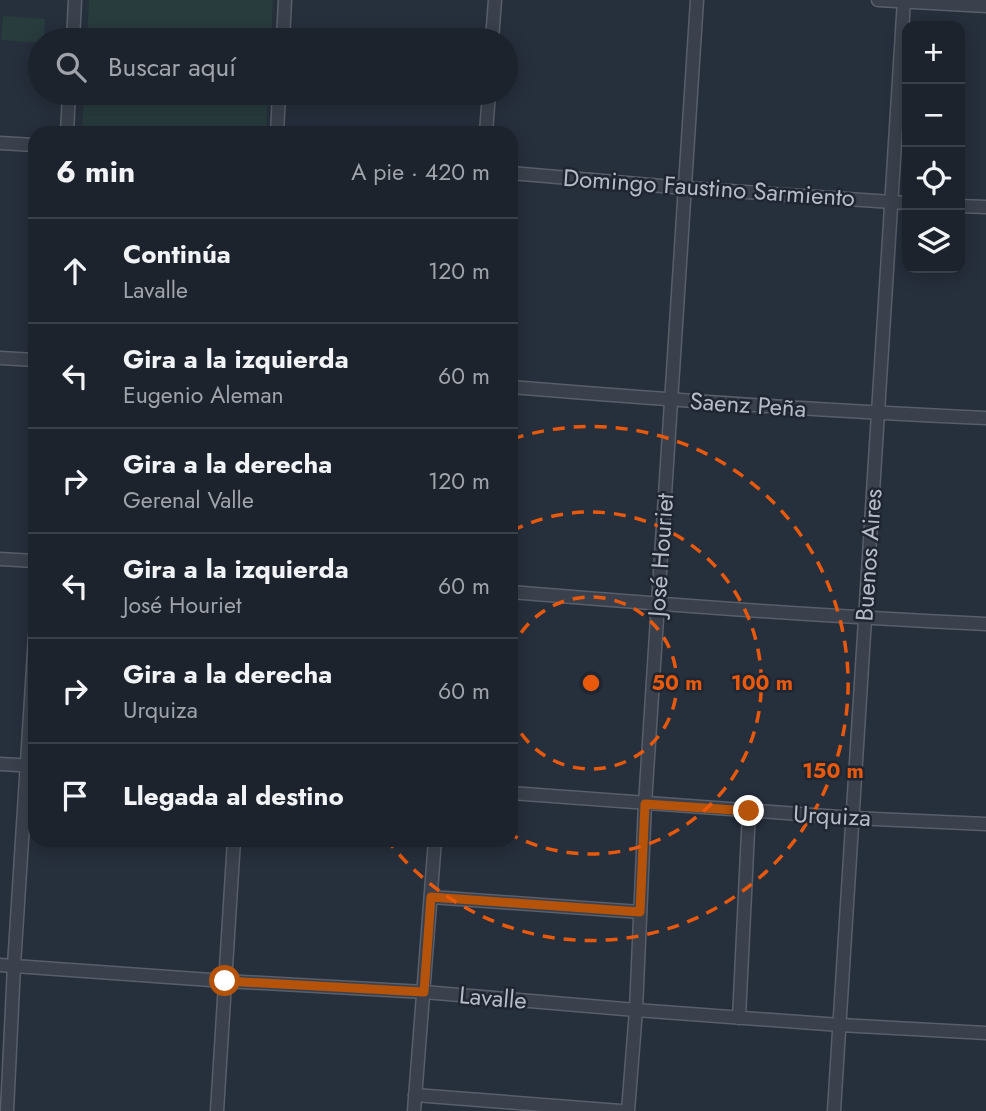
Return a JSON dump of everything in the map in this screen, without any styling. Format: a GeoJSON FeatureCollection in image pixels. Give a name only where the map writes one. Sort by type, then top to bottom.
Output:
{"type":"FeatureCollection","features":[{"type":"Feature","properties":{"kind":"street"},"geometry":{"type":"LineString","coordinates":[[74,28],[75,0]]}},
{"type":"Feature","properties":{"kind":"street"},"geometry":{"type":"LineString","coordinates":[[284,28],[285,0]]}},
{"type":"Feature","properties":{"kind":"street"},"geometry":{"type":"LineString","coordinates":[[493,28],[495,0]]}},
{"type":"Feature","properties":{"kind":"street","name":"José Houriet"},"geometry":{"type":"LineString","coordinates":[[628,1111],[697,0]]}},
{"type":"Feature","properties":{"kind":"street"},"geometry":{"type":"LineString","coordinates":[[878,0],[986,6]]}},
{"type":"Feature","properties":{"kind":"street","name":"Buenos Aires"},"geometry":{"type":"LineString","coordinates":[[834,1111],[904,1]]}},
{"type":"Feature","properties":{"kind":"street"},"geometry":{"type":"LineString","coordinates":[[67,126],[68,105]]}},
{"type":"Feature","properties":{"kind":"street"},"geometry":{"type":"LineString","coordinates":[[277,126],[278,105]]}},
{"type":"Feature","properties":{"kind":"street"},"geometry":{"type":"LineString","coordinates":[[487,126],[488,105]]}},
{"type":"Feature","properties":{"kind":"street"},"geometry":{"type":"LineString","coordinates":[[0,143],[28,145]]}},
{"type":"Feature","properties":{"kind":"street","name":"Domingo Faustino Sarmiento"},"geometry":{"type":"LineString","coordinates":[[518,174],[902,203]]}},
{"type":"Feature","properties":{"kind":"street"},"geometry":{"type":"LineString","coordinates":[[965,206],[986,207]]}},
{"type":"Feature","properties":{"kind":"street"},"geometry":{"type":"LineString","coordinates":[[0,358],[28,360]]}},
{"type":"Feature","properties":{"kind":"street","name":"Saenz Peña"},"geometry":{"type":"LineString","coordinates":[[518,388],[671,400],[986,418]]}},
{"type":"Feature","properties":{"kind":"street"},"geometry":{"type":"LineString","coordinates":[[0,559],[28,561]]}},
{"type":"Feature","properties":{"kind":"street"},"geometry":{"type":"LineString","coordinates":[[518,593],[865,619],[986,624]]}},
{"type":"Feature","properties":{"kind":"street"},"geometry":{"type":"LineString","coordinates":[[0,764],[28,766]]}},
{"type":"Feature","properties":{"kind":"street","name":"Urquiza"},"geometry":{"type":"LineString","coordinates":[[518,794],[853,818],[986,824]]}},
{"type":"Feature","properties":{"kind":"street"},"geometry":{"type":"LineString","coordinates":[[7,1111],[5,1068],[28,801]]}},
{"type":"Feature","properties":{"kind":"street"},"geometry":{"type":"LineString","coordinates":[[739,1018],[749,811]]}},
{"type":"Feature","properties":{"kind":"street"},"geometry":{"type":"LineString","coordinates":[[217,1111],[233,847]]}},
{"type":"Feature","properties":{"kind":"street"},"geometry":{"type":"LineString","coordinates":[[414,1111],[435,847]]}},
{"type":"Feature","properties":{"kind":"street"},"geometry":{"type":"LineString","coordinates":[[431,897],[640,912]]}},
{"type":"Feature","properties":{"kind":"street","name":"Lavalle"},"geometry":{"type":"LineString","coordinates":[[0,965],[424,992],[840,1025],[986,1032]]}},
{"type":"Feature","properties":{"kind":"street"},"geometry":{"type":"LineString","coordinates":[[415,1095],[621,1111]]}},
{"type":"Feature","properties":{"kind":"shaded area"},"geometry":{"type":"Polygon","coordinates":[[[89,0],[273,0],[272,28],[88,28],[89,0]]]}},
{"type":"Feature","properties":{"kind":"shaded area"},"geometry":{"type":"Polygon","coordinates":[[[3,16],[45,19],[45,28],[28,28],[28,42],[1,40],[3,16]]]}},
{"type":"Feature","properties":{"kind":"shaded area"},"geometry":{"type":"Polygon","coordinates":[[[83,105],[267,105],[266,126],[82,126],[83,105]]]}},
{"type":"Feature","properties":{"kind":"route"},"geometry":{"type":"LineString","coordinates":[[225,981],[424,992],[431,897],[640,912],[645,804],[749,811]]}}]}
